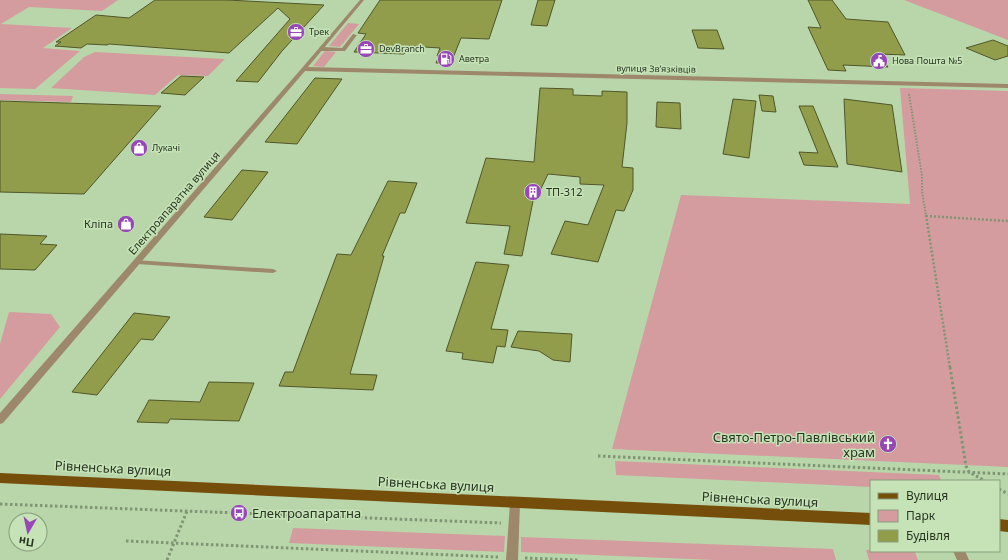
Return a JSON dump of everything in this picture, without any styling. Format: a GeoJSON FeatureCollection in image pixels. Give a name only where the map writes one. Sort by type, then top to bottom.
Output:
{"type":"FeatureCollection","features":[{"type":"Feature","properties":{"kind":"main road","name":"Рівненська вулиця"},"geometry":{"type":"LineString","coordinates":[[0,478],[870,519]]}},
{"type":"Feature","properties":{"kind":"street","name":"Електроапаратна вулиця"},"geometry":{"type":"LineString","coordinates":[[0,420],[322,49],[362,0]]}},
{"type":"Feature","properties":{"kind":"street"},"geometry":{"type":"LineString","coordinates":[[322,49],[343,50],[355,35]]}},
{"type":"Feature","properties":{"kind":"street","name":"вулиця Звʼязківців"},"geometry":{"type":"LineString","coordinates":[[304,69],[1008,86]]}},
{"type":"Feature","properties":{"kind":"street"},"geometry":{"type":"LineString","coordinates":[[137,262],[273,271]]}},
{"type":"Feature","properties":{"kind":"street"},"geometry":{"type":"LineString","coordinates":[[512,559],[514,503]]}},
{"type":"Feature","properties":{"kind":"path"},"geometry":{"type":"LineString","coordinates":[[908,84],[926,216],[966,466],[969,472],[983,480]]}},
{"type":"Feature","properties":{"kind":"path"},"geometry":{"type":"LineString","coordinates":[[926,216],[1008,221]]}},
{"type":"Feature","properties":{"kind":"path"},"geometry":{"type":"LineString","coordinates":[[598,456],[1008,474]]}},
{"type":"Feature","properties":{"kind":"path"},"geometry":{"type":"LineString","coordinates":[[0,504],[514,524]]}},
{"type":"Feature","properties":{"kind":"path"},"geometry":{"type":"LineString","coordinates":[[167,560],[187,511]]}},
{"type":"Feature","properties":{"kind":"path"},"geometry":{"type":"LineString","coordinates":[[126,541],[512,559],[578,560]]}},
{"type":"Feature","properties":{"kind":"green space"},"geometry":{"type":"Polygon","coordinates":[[[0,0],[118,0],[102,11],[29,7],[1,24],[72,28],[43,48],[80,51],[35,89],[0,88],[0,0]]]}},
{"type":"Feature","properties":{"kind":"green space"},"geometry":{"type":"Polygon","coordinates":[[[904,0],[1008,0],[1008,40],[904,0]]]}},
{"type":"Feature","properties":{"kind":"green space"},"geometry":{"type":"Polygon","coordinates":[[[348,23],[359,24],[340,47],[329,46],[348,23]]]}},
{"type":"Feature","properties":{"kind":"green space"},"geometry":{"type":"Polygon","coordinates":[[[325,51],[336,52],[324,67],[313,66],[325,51]]]}},
{"type":"Feature","properties":{"kind":"green space"},"geometry":{"type":"Polygon","coordinates":[[[95,52],[225,59],[208,76],[178,75],[155,95],[51,88],[84,57],[95,52]]]}},
{"type":"Feature","properties":{"kind":"green space"},"geometry":{"type":"Polygon","coordinates":[[[900,88],[1008,91],[1008,467],[612,449],[681,195],[910,204],[900,88]]]}},
{"type":"Feature","properties":{"kind":"green space"},"geometry":{"type":"Polygon","coordinates":[[[0,94],[73,96],[71,102],[0,100],[0,94]]]}},
{"type":"Feature","properties":{"kind":"green space"},"geometry":{"type":"Polygon","coordinates":[[[9,312],[51,314],[60,327],[0,399],[0,344],[9,312]]]}},
{"type":"Feature","properties":{"kind":"green space"},"geometry":{"type":"Polygon","coordinates":[[[615,461],[939,475],[941,480],[870,480],[870,487],[616,475],[615,461]]]}},
{"type":"Feature","properties":{"kind":"green space"},"geometry":{"type":"Polygon","coordinates":[[[293,528],[505,536],[504,552],[289,543],[293,528]]]}},
{"type":"Feature","properties":{"kind":"green space"},"geometry":{"type":"Polygon","coordinates":[[[521,537],[833,549],[836,560],[714,560],[521,552],[521,537]]]}},
{"type":"Feature","properties":{"kind":"green space"},"geometry":{"type":"Polygon","coordinates":[[[866,550],[870,550],[870,552],[915,552],[918,560],[869,560],[866,550]]]}},
{"type":"Feature","properties":{"kind":"building"},"geometry":{"type":"Polygon","coordinates":[[[155,0],[227,0],[324,5],[282,51],[258,82],[236,81],[290,19],[278,8],[229,53],[109,44],[87,44],[81,48],[55,46],[61,42],[56,42],[96,15],[129,18],[155,0]]]}},
{"type":"Feature","properties":{"kind":"building"},"geometry":{"type":"Polygon","coordinates":[[[380,0],[502,0],[489,39],[461,38],[451,63],[436,63],[440,48],[409,46],[404,54],[354,52],[366,34],[358,33],[380,0]]]}},
{"type":"Feature","properties":{"kind":"building"},"geometry":{"type":"Polygon","coordinates":[[[538,0],[555,0],[547,26],[531,25],[538,0]]]}},
{"type":"Feature","properties":{"kind":"building"},"geometry":{"type":"Polygon","coordinates":[[[808,0],[832,0],[846,19],[888,22],[905,55],[879,54],[888,67],[843,65],[846,71],[828,70],[808,27],[821,28],[808,0]]]}},
{"type":"Feature","properties":{"kind":"building"},"geometry":{"type":"Polygon","coordinates":[[[692,30],[717,30],[724,49],[698,48],[692,30]]]}},
{"type":"Feature","properties":{"kind":"building"},"geometry":{"type":"Polygon","coordinates":[[[993,40],[1008,46],[1008,56],[995,60],[966,48],[993,40]]]}},
{"type":"Feature","properties":{"kind":"building"},"geometry":{"type":"Polygon","coordinates":[[[181,76],[204,77],[185,95],[161,93],[181,76]]]}},
{"type":"Feature","properties":{"kind":"building"},"geometry":{"type":"Polygon","coordinates":[[[315,78],[342,79],[297,144],[265,142],[315,78]]]}},
{"type":"Feature","properties":{"kind":"building"},"geometry":{"type":"Polygon","coordinates":[[[540,88],[573,89],[573,95],[602,96],[602,91],[627,92],[627,123],[622,167],[633,168],[633,190],[624,211],[616,210],[598,262],[551,254],[565,221],[588,225],[604,185],[580,184],[580,177],[548,174],[537,197],[534,196],[522,256],[504,254],[510,226],[466,223],[486,158],[534,162],[540,88]]]}},
{"type":"Feature","properties":{"kind":"building"},"geometry":{"type":"Polygon","coordinates":[[[759,95],[773,96],[776,112],[762,111],[759,95]]]}},
{"type":"Feature","properties":{"kind":"building"},"geometry":{"type":"Polygon","coordinates":[[[733,99],[756,101],[749,158],[723,154],[733,99]]]}},
{"type":"Feature","properties":{"kind":"building"},"geometry":{"type":"Polygon","coordinates":[[[844,99],[892,105],[902,172],[847,164],[844,99]]]}},
{"type":"Feature","properties":{"kind":"building"},"geometry":{"type":"Polygon","coordinates":[[[0,101],[161,106],[84,194],[0,192],[0,101]]]}},
{"type":"Feature","properties":{"kind":"building"},"geometry":{"type":"Polygon","coordinates":[[[657,102],[680,103],[681,129],[656,127],[657,102]]]}},
{"type":"Feature","properties":{"kind":"building"},"geometry":{"type":"Polygon","coordinates":[[[799,106],[813,106],[838,167],[804,165],[799,152],[818,153],[799,106]]]}},
{"type":"Feature","properties":{"kind":"building"},"geometry":{"type":"Polygon","coordinates":[[[242,170],[268,172],[232,220],[204,217],[242,170]]]}},
{"type":"Feature","properties":{"kind":"building"},"geometry":{"type":"Polygon","coordinates":[[[388,181],[417,183],[405,213],[400,213],[382,256],[384,256],[350,374],[377,375],[373,390],[279,386],[285,372],[293,372],[337,254],[351,255],[388,181]]]}},
{"type":"Feature","properties":{"kind":"building"},"geometry":{"type":"Polygon","coordinates":[[[0,234],[47,236],[40,244],[57,245],[35,270],[0,269],[0,234]]]}},
{"type":"Feature","properties":{"kind":"building"},"geometry":{"type":"Polygon","coordinates":[[[476,262],[509,265],[491,329],[508,330],[505,347],[497,346],[493,363],[462,359],[463,353],[446,351],[476,262]]]}},
{"type":"Feature","properties":{"kind":"building"},"geometry":{"type":"Polygon","coordinates":[[[134,313],[170,317],[153,340],[141,339],[97,395],[72,392],[134,313]]]}},
{"type":"Feature","properties":{"kind":"building"},"geometry":{"type":"Polygon","coordinates":[[[518,331],[572,334],[570,362],[553,360],[539,351],[511,347],[518,331]]]}},
{"type":"Feature","properties":{"kind":"building"},"geometry":{"type":"Polygon","coordinates":[[[209,382],[254,383],[239,421],[170,419],[168,423],[137,422],[149,400],[200,402],[209,382]]]}},
{"type":"Feature","properties":{"kind":"place","name":"Трек"},"geometry":{"type":"Point","coordinates":[296,32]}},
{"type":"Feature","properties":{"kind":"place","name":"DevBranch"},"geometry":{"type":"Point","coordinates":[366,49]}},
{"type":"Feature","properties":{"kind":"place","name":"Аветра"},"geometry":{"type":"Point","coordinates":[446,59]}},
{"type":"Feature","properties":{"kind":"place","name":"Нова Пошта №5"},"geometry":{"type":"Point","coordinates":[879,61]}},
{"type":"Feature","properties":{"kind":"place","name":"Лукачі"},"geometry":{"type":"Point","coordinates":[139,148]}},
{"type":"Feature","properties":{"kind":"place","name":"ТП-312"},"geometry":{"type":"Point","coordinates":[533,192]}},
{"type":"Feature","properties":{"kind":"place","name":"Кліпа"},"geometry":{"type":"Point","coordinates":[126,224]}},
{"type":"Feature","properties":{"kind":"place","name":"Свято-Петро-Павлівський храм"},"geometry":{"type":"Point","coordinates":[888,444]}},
{"type":"Feature","properties":{"kind":"place","name":"Електроапаратна"},"geometry":{"type":"Point","coordinates":[239,513]}}]}
